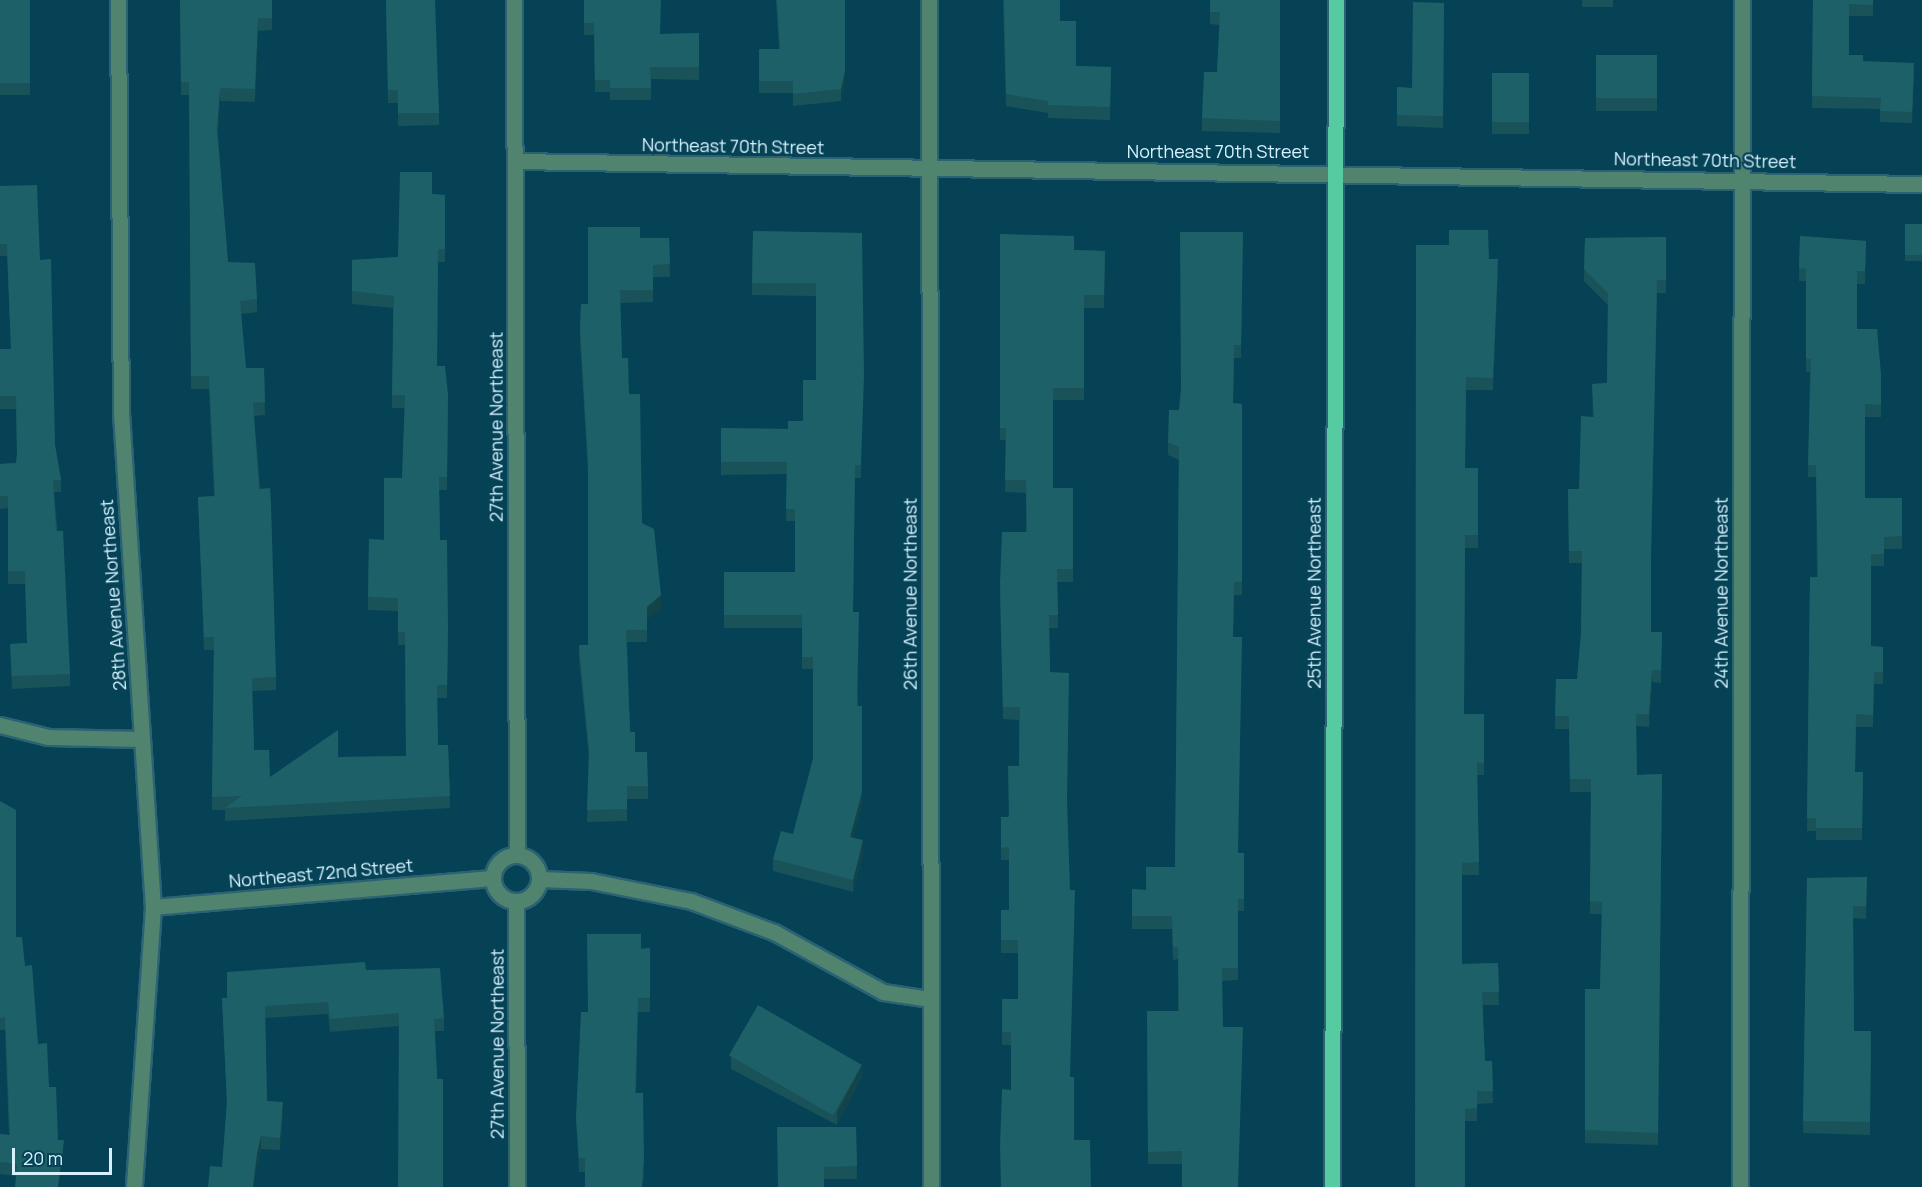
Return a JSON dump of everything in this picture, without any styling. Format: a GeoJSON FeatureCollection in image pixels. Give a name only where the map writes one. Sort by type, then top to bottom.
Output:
{"type":"FeatureCollection","features":[{"type":"Feature","properties":{"kind":"main road","name":"25th Avenue Northeast"},"geometry":{"type":"LineString","coordinates":[[1332,1187],[1336,0]]}},
{"type":"Feature","properties":{"kind":"street","name":"28th Avenue Northeast"},"geometry":{"type":"LineString","coordinates":[[118,0],[121,413],[153,907],[134,1187]]}},
{"type":"Feature","properties":{"kind":"street","name":"27th Avenue Northeast"},"geometry":{"type":"LineString","coordinates":[[514,0],[517,854]]}},
{"type":"Feature","properties":{"kind":"street","name":"26th Avenue Northeast"},"geometry":{"type":"LineString","coordinates":[[929,0],[931,1187]]}},
{"type":"Feature","properties":{"kind":"street","name":"24th Avenue Northeast"},"geometry":{"type":"LineString","coordinates":[[1740,1187],[1742,0]]}},
{"type":"Feature","properties":{"kind":"street","name":"Northeast 70th Street"},"geometry":{"type":"LineString","coordinates":[[515,161],[929,170],[1335,171],[1922,184]]}},
{"type":"Feature","properties":{"kind":"street"},"geometry":{"type":"LineString","coordinates":[[0,725],[48,737],[142,740]]}},
{"type":"Feature","properties":{"kind":"street"},"geometry":{"type":"LineString","coordinates":[[517,854],[534,862],[540,879],[531,896],[516,901],[501,896],[493,878],[500,860],[517,854]]}},
{"type":"Feature","properties":{"kind":"street","name":"Northeast 72nd Street"},"geometry":{"type":"LineString","coordinates":[[153,907],[493,878]]}},
{"type":"Feature","properties":{"kind":"street"},"geometry":{"type":"LineString","coordinates":[[540,879],[591,881],[691,901],[774,932],[883,992],[930,999]]}},
{"type":"Feature","properties":{"kind":"street","name":"27th Avenue Northeast"},"geometry":{"type":"LineString","coordinates":[[516,901],[517,1187]]}},
{"type":"Feature","properties":{"kind":"building"},"geometry":{"type":"Polygon","coordinates":[[[0,0],[30,0],[30,83],[0,83],[0,0]]]}},
{"type":"Feature","properties":{"kind":"building"},"geometry":{"type":"Polygon","coordinates":[[[180,0],[272,0],[272,18],[258,18],[255,89],[220,88],[217,130],[228,262],[255,263],[257,299],[240,301],[246,368],[264,368],[265,402],[253,403],[259,489],[270,488],[276,677],[252,678],[254,750],[269,750],[270,777],[338,730],[338,757],[406,756],[405,632],[398,632],[398,598],[368,597],[369,539],[384,540],[384,478],[402,478],[405,395],[392,395],[394,296],[352,291],[352,260],[398,257],[400,172],[432,172],[432,194],[445,195],[445,249],[438,249],[437,366],[445,366],[448,394],[447,477],[439,477],[440,540],[447,540],[448,627],[447,685],[437,685],[438,745],[448,745],[450,796],[225,808],[242,796],[212,797],[214,637],[204,637],[198,497],[215,496],[209,376],[191,376],[189,82],[181,82],[180,0]]]}},
{"type":"Feature","properties":{"kind":"building"},"geometry":{"type":"Polygon","coordinates":[[[386,0],[435,0],[439,113],[398,113],[398,90],[388,90],[386,0]]]}},
{"type":"Feature","properties":{"kind":"building"},"geometry":{"type":"Polygon","coordinates":[[[584,0],[661,0],[660,34],[699,33],[699,67],[650,67],[651,88],[610,88],[610,80],[595,80],[594,23],[584,23],[584,0]]]}},
{"type":"Feature","properties":{"kind":"building"},"geometry":{"type":"Polygon","coordinates":[[[777,0],[845,0],[845,70],[841,89],[793,94],[793,81],[759,81],[759,49],[780,49],[777,0]]]}},
{"type":"Feature","properties":{"kind":"building"},"geometry":{"type":"Polygon","coordinates":[[[1004,0],[1060,0],[1060,21],[1076,21],[1076,66],[1111,67],[1110,107],[1048,105],[1048,101],[1006,94],[1004,0]]]}},
{"type":"Feature","properties":{"kind":"building"},"geometry":{"type":"Polygon","coordinates":[[[1210,0],[1280,0],[1280,121],[1202,118],[1204,72],[1217,72],[1220,12],[1210,12],[1210,0]]]}},
{"type":"Feature","properties":{"kind":"building"},"geometry":{"type":"Polygon","coordinates":[[[1813,0],[1873,0],[1873,5],[1849,4],[1849,55],[1863,55],[1863,61],[1914,63],[1912,112],[1880,111],[1881,98],[1812,96],[1813,0]]]}},
{"type":"Feature","properties":{"kind":"building"},"geometry":{"type":"Polygon","coordinates":[[[1413,2],[1444,3],[1443,116],[1397,115],[1397,87],[1412,88],[1413,2]]]}},
{"type":"Feature","properties":{"kind":"building"},"geometry":{"type":"Polygon","coordinates":[[[1596,55],[1657,55],[1657,98],[1596,98],[1596,55]]]}},
{"type":"Feature","properties":{"kind":"building"},"geometry":{"type":"Polygon","coordinates":[[[1492,73],[1529,73],[1529,122],[1492,122],[1492,73]]]}},
{"type":"Feature","properties":{"kind":"building"},"geometry":{"type":"Polygon","coordinates":[[[37,185],[40,260],[51,259],[55,445],[61,480],[53,480],[56,531],[63,531],[70,674],[12,676],[10,644],[27,643],[25,571],[8,571],[8,496],[0,496],[0,464],[16,463],[17,453],[16,396],[0,396],[0,349],[11,349],[7,244],[0,244],[0,186],[37,185]]]}},
{"type":"Feature","properties":{"kind":"building"},"geometry":{"type":"Polygon","coordinates":[[[1905,224],[1922,224],[1922,255],[1905,255],[1905,224]]]}},
{"type":"Feature","properties":{"kind":"building"},"geometry":{"type":"Polygon","coordinates":[[[588,227],[640,227],[640,238],[669,238],[670,264],[653,265],[653,290],[620,290],[622,358],[628,358],[629,394],[640,394],[642,523],[654,529],[661,595],[647,607],[647,630],[626,630],[630,732],[635,732],[635,752],[647,752],[648,786],[627,786],[627,809],[587,810],[589,749],[579,645],[588,645],[588,460],[580,328],[581,304],[588,304],[588,227]]]}},
{"type":"Feature","properties":{"kind":"building"},"geometry":{"type":"Polygon","coordinates":[[[1449,230],[1488,230],[1489,259],[1498,259],[1493,378],[1466,377],[1465,468],[1478,468],[1478,535],[1465,535],[1464,714],[1484,714],[1484,763],[1477,762],[1479,862],[1462,863],[1462,964],[1498,963],[1499,992],[1482,992],[1485,1061],[1492,1061],[1493,1091],[1477,1091],[1477,1108],[1465,1109],[1465,1187],[1415,1187],[1416,245],[1449,245],[1449,230]]]}},
{"type":"Feature","properties":{"kind":"building"},"geometry":{"type":"Polygon","coordinates":[[[753,231],[862,233],[864,376],[861,465],[855,465],[853,612],[859,612],[857,706],[862,706],[862,792],[850,837],[863,840],[853,880],[773,859],[781,831],[793,834],[813,759],[813,657],[802,657],[802,615],[724,615],[724,572],[795,572],[795,509],[786,509],[787,462],[721,462],[721,428],[788,429],[788,421],[803,421],[803,380],[816,380],[816,283],[752,283],[753,231]]]}},
{"type":"Feature","properties":{"kind":"building"},"geometry":{"type":"Polygon","coordinates":[[[1180,232],[1243,232],[1241,345],[1234,345],[1233,403],[1242,404],[1242,582],[1234,582],[1233,637],[1242,637],[1238,853],[1244,853],[1244,899],[1238,899],[1238,968],[1222,968],[1223,1027],[1243,1027],[1238,1187],[1182,1187],[1182,1151],[1148,1152],[1147,1011],[1179,1011],[1178,947],[1173,947],[1172,916],[1132,916],[1132,889],[1146,890],[1146,867],[1175,867],[1179,447],[1168,442],[1169,410],[1179,410],[1181,388],[1180,232]]]}},
{"type":"Feature","properties":{"kind":"building"},"geometry":{"type":"Polygon","coordinates":[[[1000,234],[1074,236],[1074,250],[1105,251],[1104,295],[1084,295],[1084,388],[1053,388],[1053,488],[1073,488],[1073,569],[1057,569],[1058,615],[1049,615],[1050,672],[1069,673],[1067,801],[1070,890],[1075,890],[1070,1077],[1074,1077],[1074,1140],[1090,1140],[1091,1187],[1001,1187],[1002,1089],[1011,1090],[1011,1032],[1002,1032],[1002,999],[1018,999],[1018,940],[1001,940],[1001,910],[1009,910],[1009,847],[1001,848],[1001,817],[1009,817],[1008,766],[1019,766],[1020,707],[1003,707],[1000,583],[1002,532],[1027,532],[1026,480],[1005,480],[1006,428],[1000,428],[1000,234]]]}},
{"type":"Feature","properties":{"kind":"building"},"geometry":{"type":"Polygon","coordinates":[[[1800,236],[1866,241],[1865,271],[1857,271],[1857,329],[1877,329],[1881,405],[1865,404],[1865,498],[1902,498],[1902,536],[1884,537],[1884,554],[1871,554],[1871,646],[1883,647],[1883,672],[1874,672],[1873,715],[1856,714],[1855,772],[1863,772],[1862,828],[1816,828],[1816,818],[1807,818],[1810,577],[1818,577],[1816,465],[1808,465],[1811,359],[1806,359],[1806,269],[1799,268],[1800,236]]]}},
{"type":"Feature","properties":{"kind":"building"},"geometry":{"type":"Polygon","coordinates":[[[1666,237],[1666,280],[1657,280],[1651,550],[1651,632],[1662,632],[1661,670],[1652,670],[1649,714],[1636,714],[1637,775],[1662,774],[1658,1133],[1585,1130],[1585,989],[1600,989],[1602,902],[1590,901],[1591,779],[1570,779],[1569,716],[1555,716],[1556,679],[1577,679],[1581,634],[1582,551],[1569,551],[1568,489],[1579,489],[1581,416],[1594,417],[1592,384],[1607,383],[1608,293],[1584,269],[1585,238],[1666,237]]]}},
{"type":"Feature","properties":{"kind":"building"},"geometry":{"type":"Polygon","coordinates":[[[0,801],[16,810],[16,937],[22,937],[25,966],[32,965],[38,1044],[47,1043],[49,1087],[56,1087],[58,1140],[64,1140],[58,1187],[15,1187],[17,1164],[0,1162],[0,1134],[10,1135],[5,1017],[0,1018],[0,801]]]}},
{"type":"Feature","properties":{"kind":"building"},"geometry":{"type":"Polygon","coordinates":[[[1867,877],[1866,906],[1853,906],[1854,1031],[1871,1031],[1870,1122],[1803,1121],[1807,878],[1867,877]]]}},
{"type":"Feature","properties":{"kind":"building"},"geometry":{"type":"Polygon","coordinates":[[[587,934],[641,934],[641,949],[650,948],[650,998],[638,998],[635,1093],[643,1093],[642,1187],[585,1187],[585,1158],[579,1158],[576,1117],[581,1012],[588,1012],[587,934]]]}},
{"type":"Feature","properties":{"kind":"building"},"geometry":{"type":"Polygon","coordinates":[[[365,962],[366,970],[440,968],[444,1018],[434,1019],[437,1079],[443,1079],[443,1187],[398,1187],[399,1013],[330,1019],[328,1002],[265,1006],[267,1101],[283,1102],[280,1138],[261,1136],[253,1187],[208,1187],[210,1166],[222,1167],[227,1101],[222,998],[227,998],[227,972],[365,962]]]}},
{"type":"Feature","properties":{"kind":"building"},"geometry":{"type":"Polygon","coordinates":[[[758,1005],[862,1065],[833,1115],[729,1055],[758,1005]]]}},
{"type":"Feature","properties":{"kind":"building"},"geometry":{"type":"Polygon","coordinates":[[[777,1127],[856,1127],[857,1166],[824,1167],[824,1187],[778,1187],[777,1127]]]}}]}
